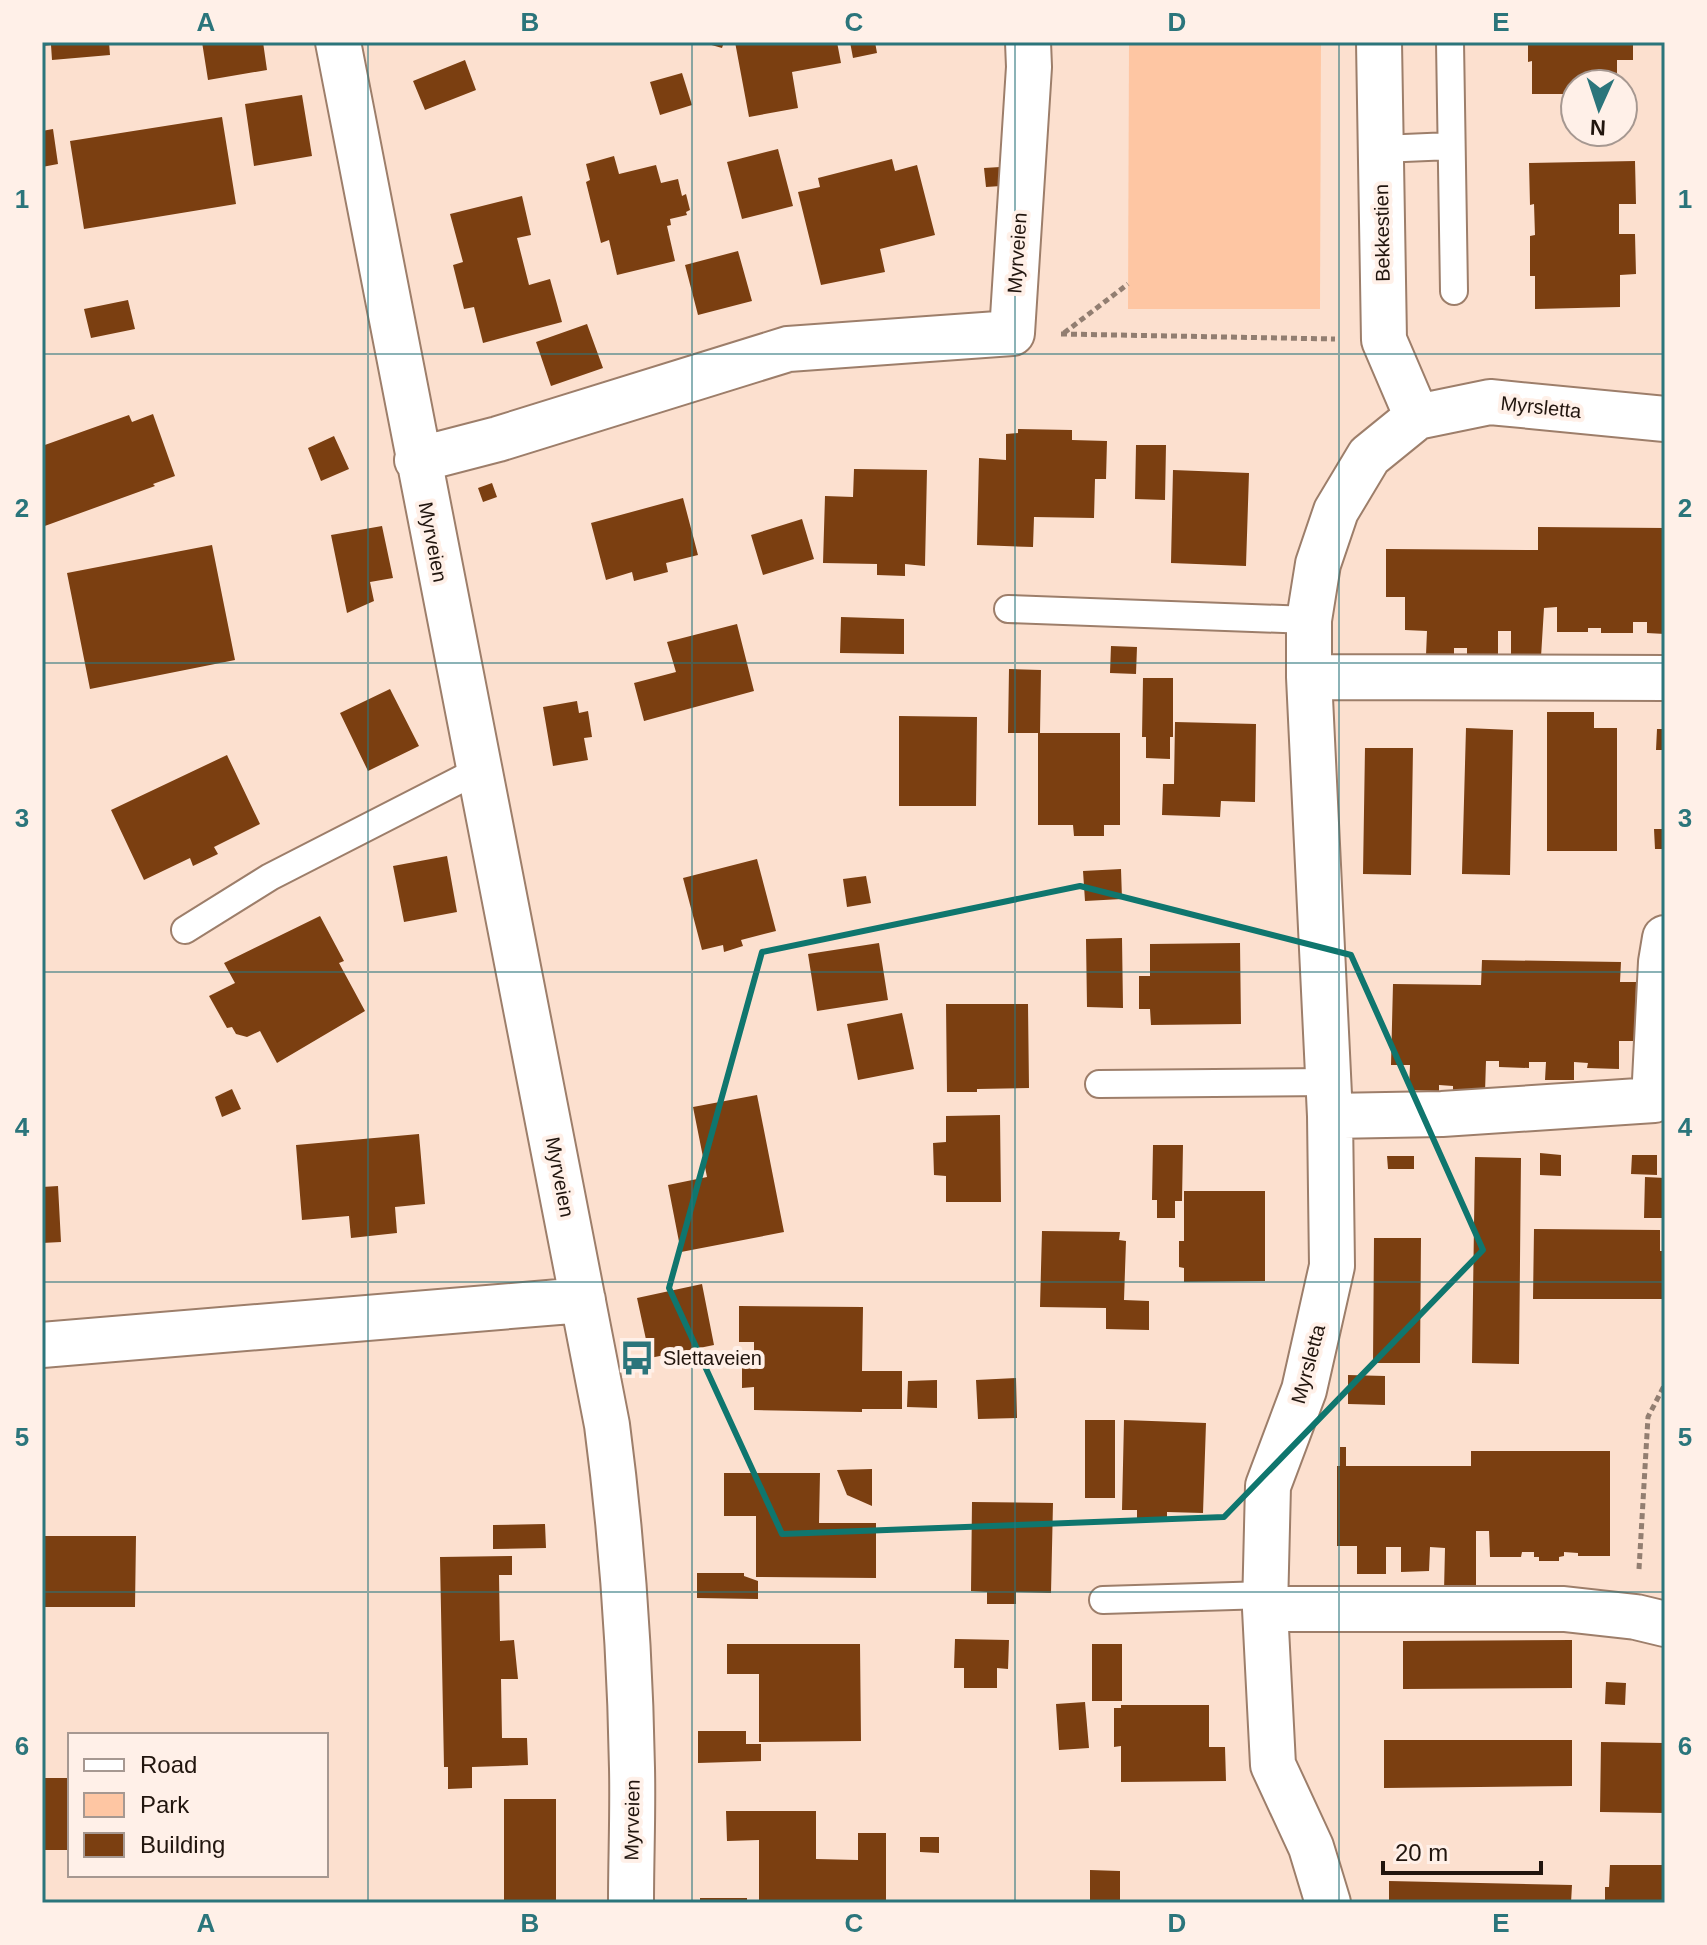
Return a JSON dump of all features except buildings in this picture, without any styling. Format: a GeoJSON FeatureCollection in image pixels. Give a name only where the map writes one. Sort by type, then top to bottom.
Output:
{"type":"FeatureCollection","features":[{"type":"Feature","properties":{"kind":"street","name":"Myrveien"},"geometry":{"type":"LineString","coordinates":[[338,42],[607,1425],[622,1549],[632,1770],[631,1903]]}},
{"type":"Feature","properties":{"kind":"street","name":"Myrveien"},"geometry":{"type":"LineString","coordinates":[[1012,333],[1028,42]]}},
{"type":"Feature","properties":{"kind":"street","name":"Bekkestien"},"geometry":{"type":"LineString","coordinates":[[1379,42],[1384,340],[1417,417]]}},
{"type":"Feature","properties":{"kind":"street"},"geometry":{"type":"LineString","coordinates":[[417,460],[498,439],[788,349],[1012,333]]}},
{"type":"Feature","properties":{"kind":"street","name":"Myrsletta"},"geometry":{"type":"LineString","coordinates":[[1328,1903],[1311,1847],[1273,1765],[1266,1602],[1268,1486],[1304,1390],[1332,1266],[1330,1099],[1309,677],[1309,620],[1318,564],[1336,511],[1369,456],[1417,417],[1490,402],[1665,419]]}},
{"type":"Feature","properties":{"kind":"street"},"geometry":{"type":"LineString","coordinates":[[1309,677],[1665,678]]}},
{"type":"Feature","properties":{"kind":"street"},"geometry":{"type":"LineString","coordinates":[[1330,1099],[1442,1114],[1654,1100],[1665,938]]}},
{"type":"Feature","properties":{"kind":"street"},"geometry":{"type":"LineString","coordinates":[[42,1345],[583,1300]]}},
{"type":"Feature","properties":{"kind":"street"},"geometry":{"type":"LineString","coordinates":[[1266,1602],[1564,1609],[1650,1621]]}},
{"type":"Feature","properties":{"kind":"lane"},"geometry":{"type":"LineString","coordinates":[[1450,42],[1454,291]]}},
{"type":"Feature","properties":{"kind":"lane"},"geometry":{"type":"LineString","coordinates":[[1381,149],[1451,146]]}},
{"type":"Feature","properties":{"kind":"lane"},"geometry":{"type":"LineString","coordinates":[[1008,609],[1309,620]]}},
{"type":"Feature","properties":{"kind":"lane"},"geometry":{"type":"LineString","coordinates":[[185,930],[270,877],[479,770]]}},
{"type":"Feature","properties":{"kind":"lane"},"geometry":{"type":"LineString","coordinates":[[1099,1084],[1330,1099]]}},
{"type":"Feature","properties":{"kind":"lane"},"geometry":{"type":"LineString","coordinates":[[1103,1600],[1266,1602]]}},
{"type":"Feature","properties":{"kind":"path"},"geometry":{"type":"LineString","coordinates":[[1063,334],[1128,284]]}},
{"type":"Feature","properties":{"kind":"path"},"geometry":{"type":"LineString","coordinates":[[1012,333],[1384,340]]}},
{"type":"Feature","properties":{"kind":"path"},"geometry":{"type":"LineString","coordinates":[[1650,1621],[1648,1417],[1665,1384]]}},
{"type":"Feature","properties":{"kind":"highlighted area"},"geometry":{"type":"Polygon","coordinates":[[[1080,886],[1351,955],[1483,1250],[1224,1517],[782,1534],[669,1288],[762,952],[1080,886]]]}},
{"type":"Feature","properties":{"kind":"green space"},"geometry":{"type":"Polygon","coordinates":[[[1129,42],[1321,42],[1320,309],[1128,309],[1129,42]]]}},
{"type":"Feature","properties":{"kind":"place","name":"Slettaveien"},"geometry":{"type":"Point","coordinates":[637,1358]}}]}
